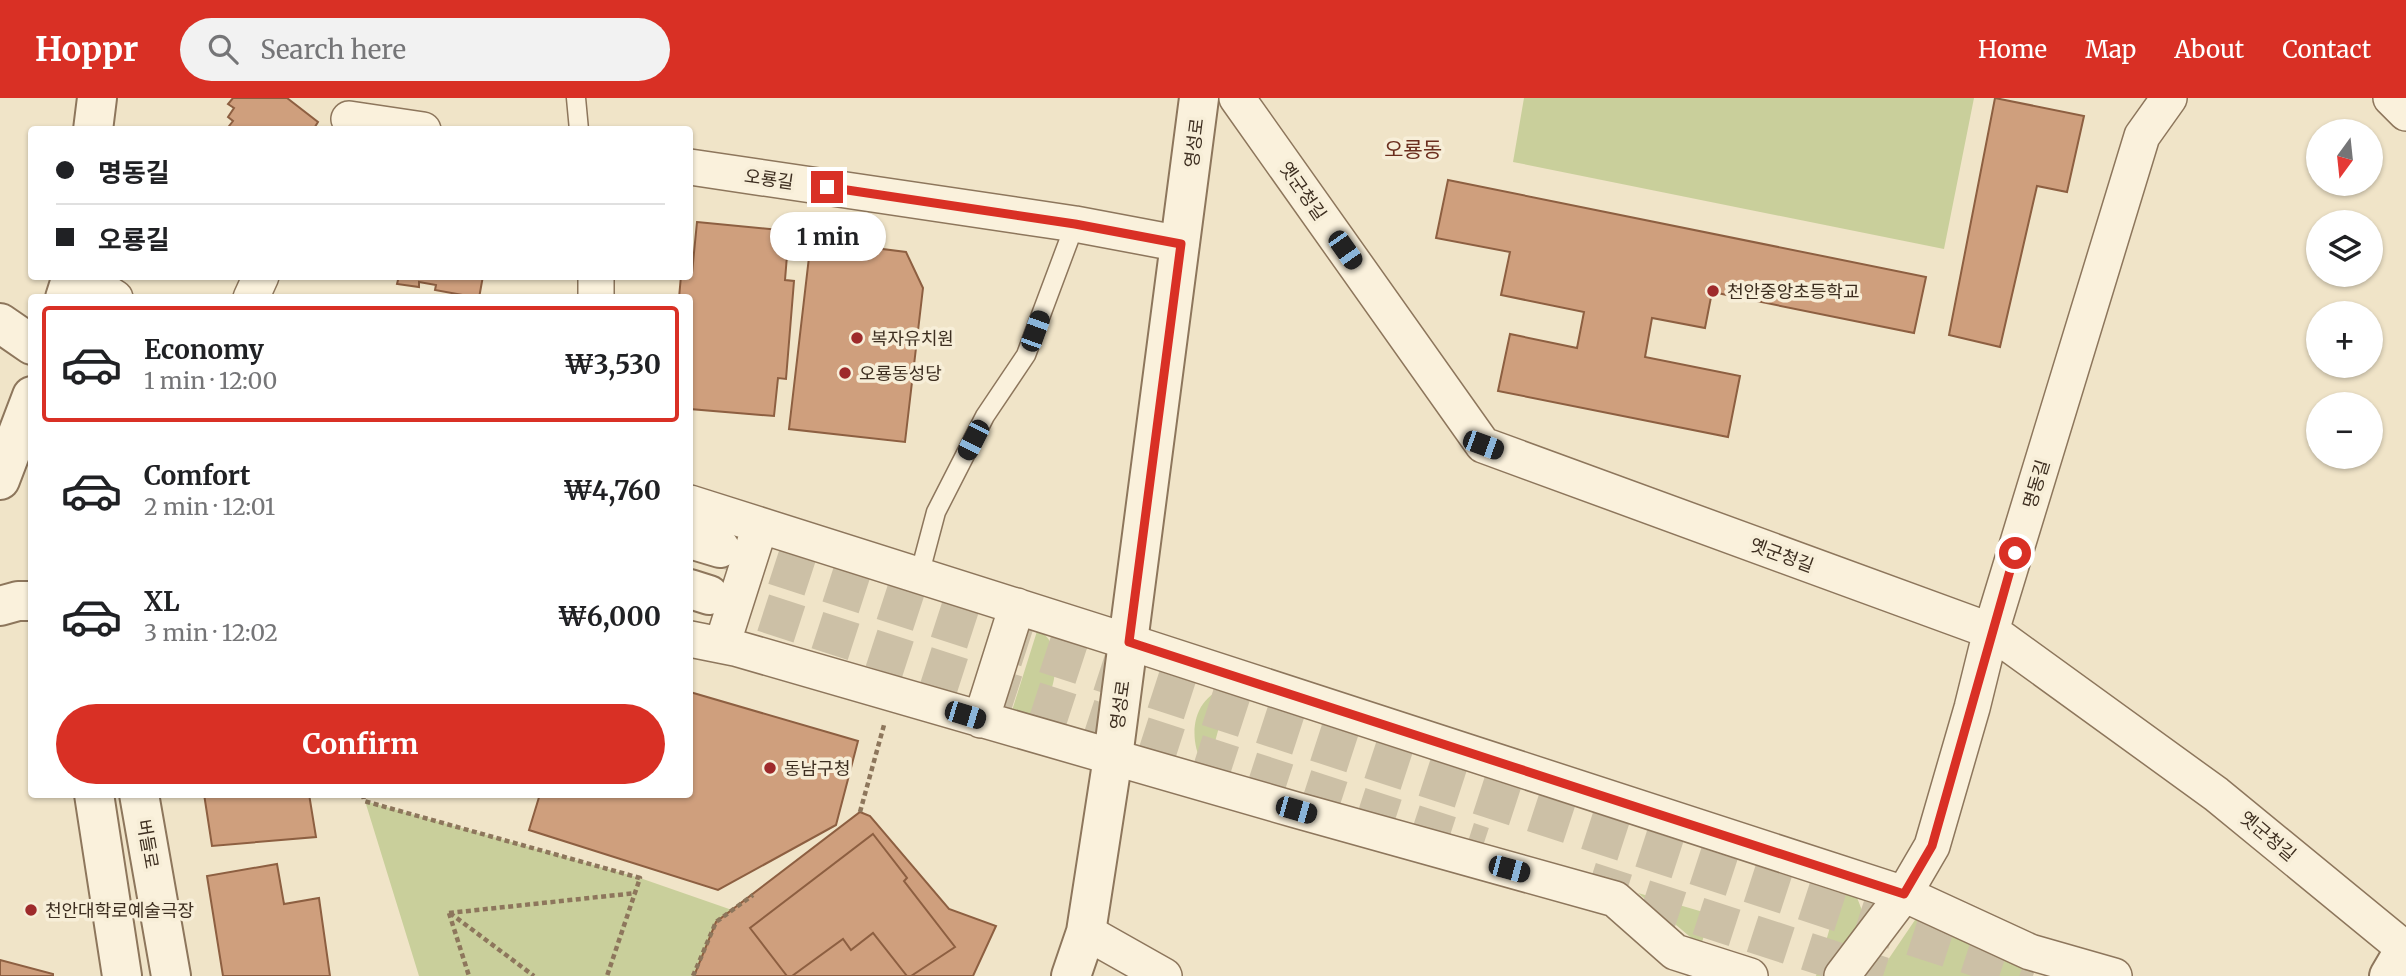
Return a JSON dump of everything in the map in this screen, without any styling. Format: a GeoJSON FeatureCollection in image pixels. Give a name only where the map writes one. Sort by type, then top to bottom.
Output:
{"type":"FeatureCollection","features":[{"type":"Feature","properties":{"kind":"street"},"geometry":{"type":"LineString","coordinates":[[94,126],[97,98]]}},
{"type":"Feature","properties":{"kind":"street","name":"영성로"},"geometry":{"type":"LineString","coordinates":[[1071,976],[1086,932],[1113,757],[1199,98]]}},
{"type":"Feature","properties":{"kind":"street","name":"옛군청길"},"geometry":{"type":"LineString","coordinates":[[1237,98],[1483,445],[1991,631],[2216,794],[2400,957]]}},
{"type":"Feature","properties":{"kind":"street","name":"명동길"},"geometry":{"type":"LineString","coordinates":[[1842,976],[1904,894],[1932,846],[1991,631],[2142,136],[2169,98]]}},
{"type":"Feature","properties":{"kind":"street"},"geometry":{"type":"LineString","coordinates":[[2391,98],[2406,113]]}},
{"type":"Feature","properties":{"kind":"street"},"geometry":{"type":"LineString","coordinates":[[352,116],[403,126]]}},
{"type":"Feature","properties":{"kind":"street","name":"오룡길"},"geometry":{"type":"LineString","coordinates":[[693,167],[1075,224],[1181,244]]}},
{"type":"Feature","properties":{"kind":"street"},"geometry":{"type":"LineString","coordinates":[[97,280],[109,294]]}},
{"type":"Feature","properties":{"kind":"street"},"geometry":{"type":"LineString","coordinates":[[0,323],[28,342]]}},
{"type":"Feature","properties":{"kind":"street"},"geometry":{"type":"LineString","coordinates":[[0,353],[28,355]]}},
{"type":"Feature","properties":{"kind":"street"},"geometry":{"type":"LineString","coordinates":[[0,480],[28,406]]}},
{"type":"Feature","properties":{"kind":"street"},"geometry":{"type":"LineString","coordinates":[[693,504],[1129,642],[1904,894],[2029,952],[2114,976]]}},
{"type":"Feature","properties":{"kind":"street"},"geometry":{"type":"LineString","coordinates":[[767,528],[715,644],[1615,899],[1675,952],[1750,976]]}},
{"type":"Feature","properties":{"kind":"street"},"geometry":{"type":"LineString","coordinates":[[0,607],[28,601]]}},
{"type":"Feature","properties":{"kind":"street"},"geometry":{"type":"LineString","coordinates":[[981,720],[1017,606]]}},
{"type":"Feature","properties":{"kind":"street"},"geometry":{"type":"LineString","coordinates":[[95,798],[122,976]]}},
{"type":"Feature","properties":{"kind":"street","name":"버들로"},"geometry":{"type":"LineString","coordinates":[[140,798],[171,976]]}},
{"type":"Feature","properties":{"kind":"street"},"geometry":{"type":"LineString","coordinates":[[1086,932],[1164,976]]}},
{"type":"Feature","properties":{"kind":"lane"},"geometry":{"type":"LineString","coordinates":[[576,98],[579,126]]}},
{"type":"Feature","properties":{"kind":"lane"},"geometry":{"type":"LineString","coordinates":[[919,576],[936,512],[985,416],[1026,355],[1075,224]]}},
{"type":"Feature","properties":{"kind":"path"},"geometry":{"type":"LineString","coordinates":[[860,812],[892,694]]}},
{"type":"Feature","properties":{"kind":"path"},"geometry":{"type":"LineString","coordinates":[[364,798],[365,801],[640,878],[607,976]]}},
{"type":"Feature","properties":{"kind":"path"},"geometry":{"type":"LineString","coordinates":[[449,913],[636,893]]}},
{"type":"Feature","properties":{"kind":"path"},"geometry":{"type":"LineString","coordinates":[[693,976],[716,922],[752,895]]}},
{"type":"Feature","properties":{"kind":"path"},"geometry":{"type":"LineString","coordinates":[[449,913],[468,976]]}},
{"type":"Feature","properties":{"kind":"path"},"geometry":{"type":"LineString","coordinates":[[449,913],[534,976]]}},
{"type":"Feature","properties":{"kind":"green space"},"geometry":{"type":"Polygon","coordinates":[[[1524,98],[1974,98],[1944,249],[1513,162],[1524,98]]]}},
{"type":"Feature","properties":{"kind":"green space"},"geometry":{"type":"Polygon","coordinates":[[[1038,628],[1048,638],[1054,652],[1054,679],[1050,693],[1035,713],[1024,718],[1010,717],[1038,628]]]}},
{"type":"Feature","properties":{"kind":"green space"},"geometry":{"type":"Polygon","coordinates":[[[1230,687],[1207,771],[1196,747],[1196,722],[1207,700],[1230,687]]]}},
{"type":"Feature","properties":{"kind":"green space"},"geometry":{"type":"Polygon","coordinates":[[[365,801],[640,878],[732,910],[716,922],[693,976],[419,976],[365,801]]]}},
{"type":"Feature","properties":{"kind":"green space"},"geometry":{"type":"Polygon","coordinates":[[[1841,889],[1856,895],[1863,913],[1859,936],[1826,976],[1816,976],[1841,889]]]}},
{"type":"Feature","properties":{"kind":"green space"},"geometry":{"type":"Polygon","coordinates":[[[1638,893],[1710,914],[1701,946],[1638,893]]]}},
{"type":"Feature","properties":{"kind":"green space"},"geometry":{"type":"Polygon","coordinates":[[[1915,920],[1928,920],[2035,961],[2031,976],[1877,976],[1915,920]]]}},
{"type":"Feature","properties":{"kind":"building"},"geometry":{"type":"Polygon","coordinates":[[[233,98],[287,98],[318,122],[316,126],[229,126],[233,121],[228,117],[234,108],[228,104],[233,98]]]}},
{"type":"Feature","properties":{"kind":"building"},"geometry":{"type":"Polygon","coordinates":[[[1995,98],[2084,116],[2067,192],[2037,186],[2000,347],[1949,335],[1995,98]]]}},
{"type":"Feature","properties":{"kind":"building"},"geometry":{"type":"Polygon","coordinates":[[[1448,180],[1926,277],[1914,333],[1712,292],[1705,328],[1652,318],[1645,357],[1740,376],[1728,437],[1498,391],[1510,334],[1577,348],[1584,312],[1501,295],[1510,252],[1436,238],[1448,180]]]}},
{"type":"Feature","properties":{"kind":"building"},"geometry":{"type":"Polygon","coordinates":[[[697,222],[789,231],[785,280],[794,281],[786,379],[778,378],[774,416],[693,409],[693,294],[679,294],[681,280],[693,280],[697,222]]]}},
{"type":"Feature","properties":{"kind":"building"},"geometry":{"type":"Polygon","coordinates":[[[811,240],[906,252],[923,288],[905,442],[789,429],[811,240]]]}},
{"type":"Feature","properties":{"kind":"building"},"geometry":{"type":"Polygon","coordinates":[[[398,280],[482,280],[480,294],[435,290],[436,285],[419,282],[419,287],[397,284],[398,280]]]}},
{"type":"Feature","properties":{"kind":"building","name":"동남구청"},"geometry":{"type":"Polygon","coordinates":[[[693,693],[858,741],[836,825],[718,890],[529,830],[539,798],[693,798],[693,693]]]}},
{"type":"Feature","properties":{"kind":"building"},"geometry":{"type":"Polygon","coordinates":[[[205,798],[310,798],[316,837],[212,846],[205,798]]]}},
{"type":"Feature","properties":{"kind":"building"},"geometry":{"type":"Polygon","coordinates":[[[860,812],[870,816],[949,909],[996,926],[973,976],[694,976],[716,922],[860,812]]]}},
{"type":"Feature","properties":{"kind":"building"},"geometry":{"type":"Polygon","coordinates":[[[873,834],[907,878],[904,881],[955,947],[907,976],[873,933],[851,950],[843,939],[792,976],[787,976],[750,928],[873,834]]]}},
{"type":"Feature","properties":{"kind":"building"},"geometry":{"type":"Polygon","coordinates":[[[277,864],[284,904],[319,898],[330,976],[223,976],[207,876],[277,864]]]}},
{"type":"Feature","properties":{"kind":"building"},"geometry":{"type":"Polygon","coordinates":[[[0,960],[53,974],[53,976],[0,976],[0,960]]]}},
{"type":"Feature","properties":{"kind":"tunnel"},"geometry":{"type":"LineString","coordinates":[[720,548],[2033,976]]}},
{"type":"Feature","properties":{"kind":"tunnel"},"geometry":{"type":"LineString","coordinates":[[709,595],[1483,846]]}},
{"type":"Feature","properties":{"kind":"tunnel"},"geometry":{"type":"LineString","coordinates":[[1590,881],[1883,976]]}},
{"type":"Feature","properties":{"kind":"place","name":"천안중앙초등학교"},"geometry":{"type":"Point","coordinates":[1713,291]}},
{"type":"Feature","properties":{"kind":"place","name":"복자유치원"},"geometry":{"type":"Point","coordinates":[857,338]}},
{"type":"Feature","properties":{"kind":"place","name":"오룡동성당"},"geometry":{"type":"Point","coordinates":[845,373]}},
{"type":"Feature","properties":{"kind":"place","name":"동남구청"},"geometry":{"type":"Point","coordinates":[770,768]}},
{"type":"Feature","properties":{"kind":"place","name":"천안대학로예술극장"},"geometry":{"type":"Point","coordinates":[31,910]}},
{"type":"Feature","properties":{"kind":"district","name":"오룡동"},"geometry":{"type":"Point","coordinates":[1413,149]}},
{"type":"Feature","properties":{"kind":"route"},"geometry":{"type":"LineString","coordinates":[[827,187],[1075,224],[1181,244],[1129,642],[1904,894],[1932,846],[2015,553]]}}]}
